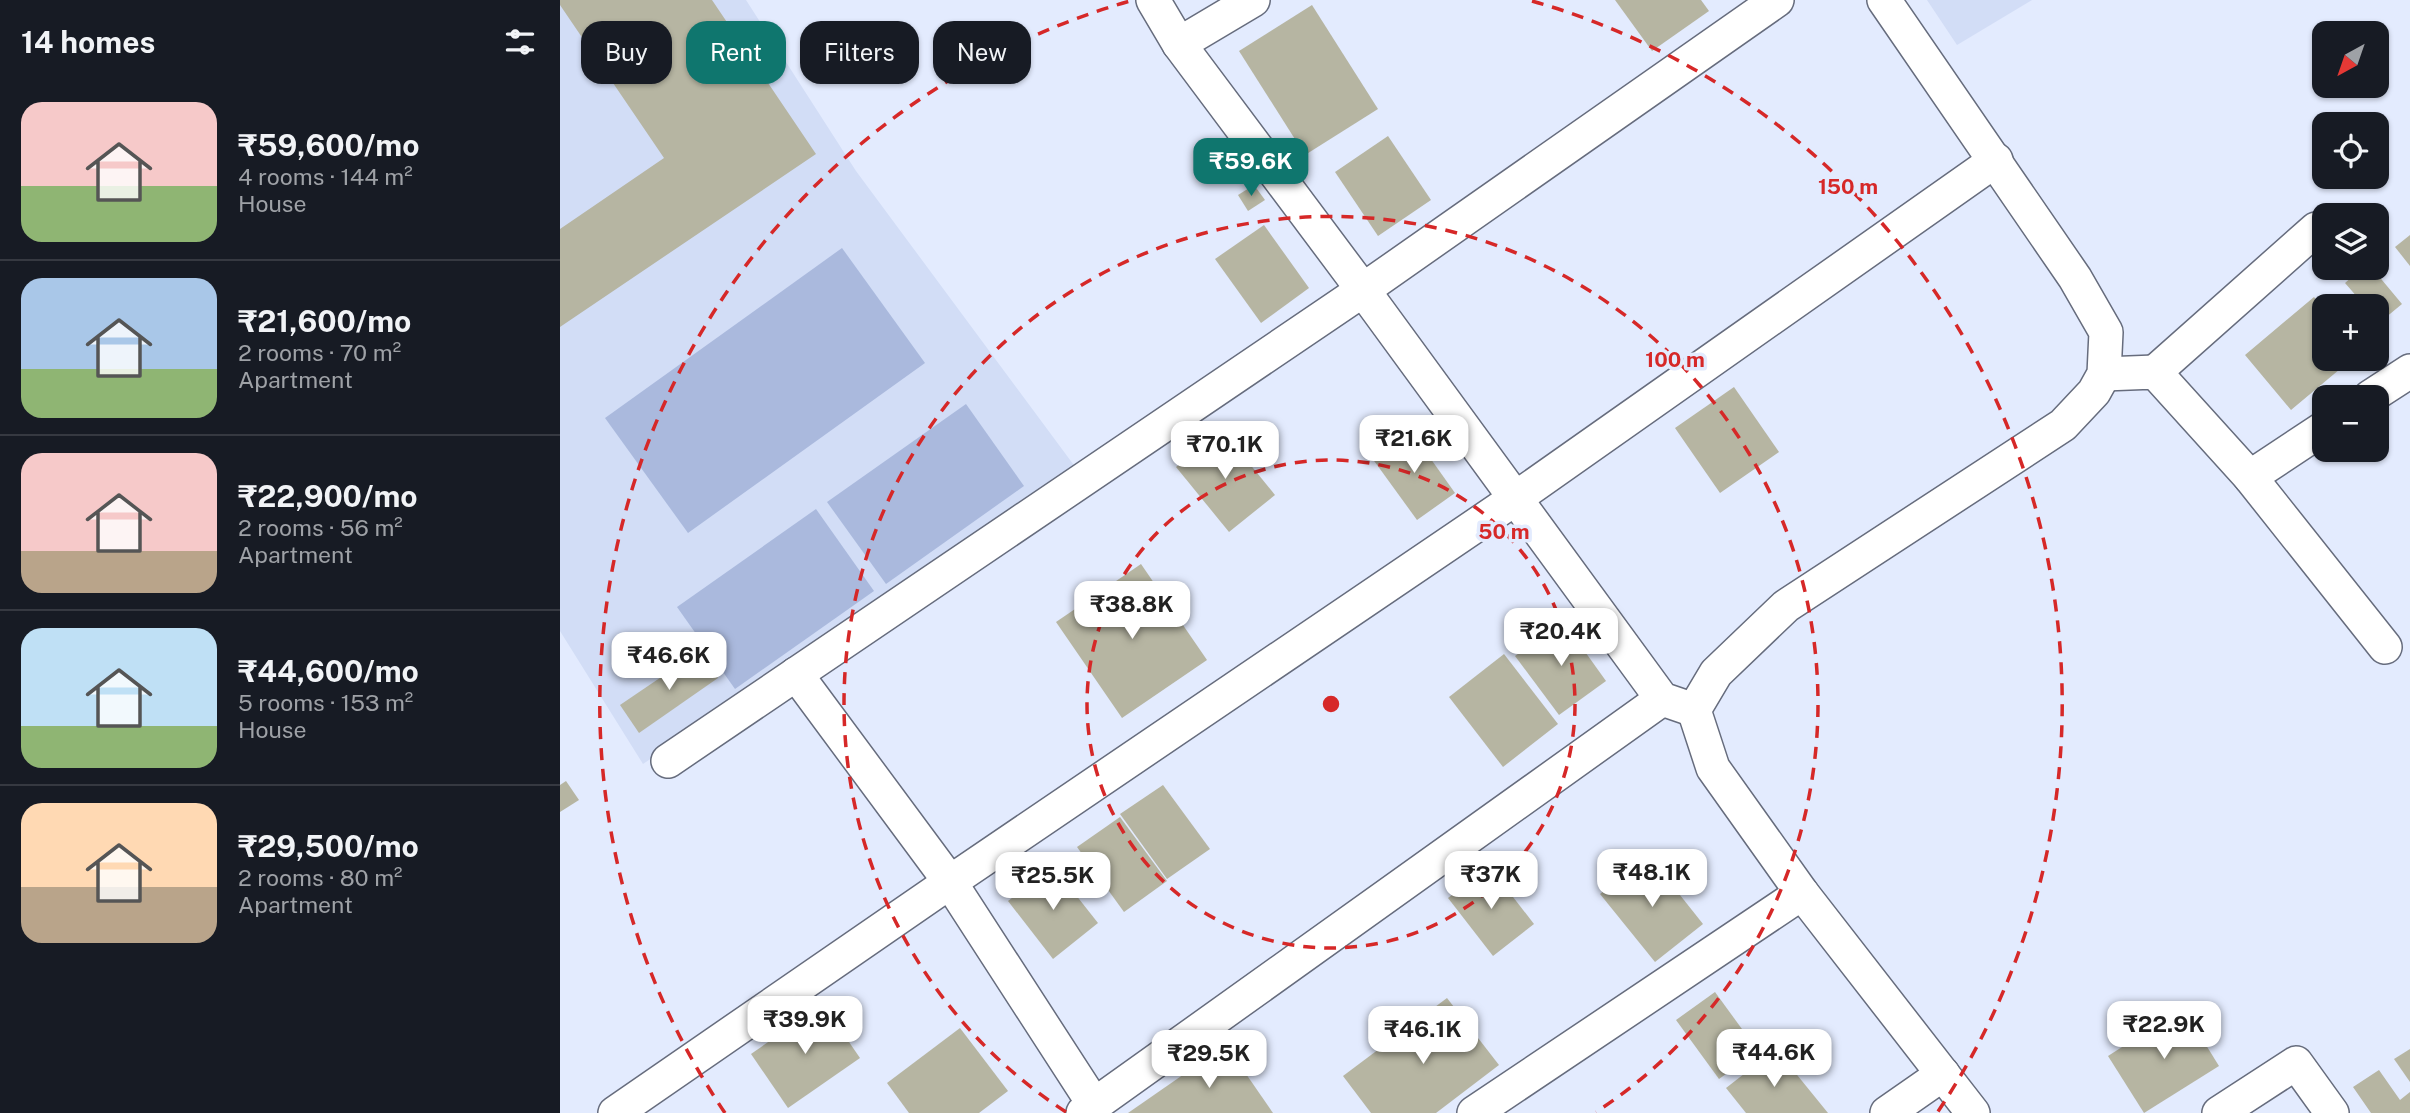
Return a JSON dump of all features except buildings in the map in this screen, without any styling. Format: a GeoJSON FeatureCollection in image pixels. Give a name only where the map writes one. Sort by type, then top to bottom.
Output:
{"type":"FeatureCollection","features":[{"type":"Feature","properties":{"kind":"street"},"geometry":{"type":"LineString","coordinates":[[1153,0],[1179,44],[1662,698],[1694,710]]}},
{"type":"Feature","properties":{"kind":"street"},"geometry":{"type":"LineString","coordinates":[[1179,44],[1253,0]]}},
{"type":"Feature","properties":{"kind":"street"},"geometry":{"type":"LineString","coordinates":[[668,761],[1363,290],[1777,0]]}},
{"type":"Feature","properties":{"kind":"street"},"geometry":{"type":"LineString","coordinates":[[1885,0],[2075,278],[2106,332],[2104,374],[2094,391],[2063,425],[1786,606],[1716,673],[1694,710],[1713,768],[1802,893],[1973,1113]]}},
{"type":"Feature","properties":{"kind":"street"},"geometry":{"type":"LineString","coordinates":[[615,1113],[1516,498],[1996,160]]}},
{"type":"Feature","properties":{"kind":"street"},"geometry":{"type":"LineString","coordinates":[[2104,374],[2155,372],[2312,233]]}},
{"type":"Feature","properties":{"kind":"street"},"geometry":{"type":"LineString","coordinates":[[2388,385],[2410,371]]}},
{"type":"Feature","properties":{"kind":"street"},"geometry":{"type":"LineString","coordinates":[[2155,372],[2250,477],[2385,647]]}},
{"type":"Feature","properties":{"kind":"street"},"geometry":{"type":"LineString","coordinates":[[2250,477],[2312,436]]}},
{"type":"Feature","properties":{"kind":"street"},"geometry":{"type":"LineString","coordinates":[[796,674],[950,882],[1089,1110],[1662,698]]}},
{"type":"Feature","properties":{"kind":"street"},"geometry":{"type":"LineString","coordinates":[[1474,1113],[1802,893]]}},
{"type":"Feature","properties":{"kind":"street"},"geometry":{"type":"LineString","coordinates":[[2218,1113],[2296,1063],[2332,1113]]}},
{"type":"Feature","properties":{"kind":"street"},"geometry":{"type":"LineString","coordinates":[[1887,1113],[1943,1074]]}},
{"type":"Feature","properties":{"kind":"shaded area"},"geometry":{"type":"Polygon","coordinates":[[[560,0],[746,0],[760,21],[686,21],[686,84],[786,84],[786,62],[856,171],[1076,468],[643,764],[560,631],[560,0]]]}},
{"type":"Feature","properties":{"kind":"shaded area"},"geometry":{"type":"Polygon","coordinates":[[[1927,0],[2032,0],[1957,45],[1927,0]]]}},
{"type":"Feature","properties":{"kind":"shaded area"},"geometry":{"type":"Polygon","coordinates":[[[842,248],[925,363],[688,533],[605,418],[842,248]]]}},
{"type":"Feature","properties":{"kind":"shaded area"},"geometry":{"type":"Polygon","coordinates":[[[966,404],[1024,486],[886,584],[827,502],[966,404]]]}},
{"type":"Feature","properties":{"kind":"shaded area"},"geometry":{"type":"Polygon","coordinates":[[[816,509],[874,591],[735,689],[677,607],[816,509]]]}}]}
